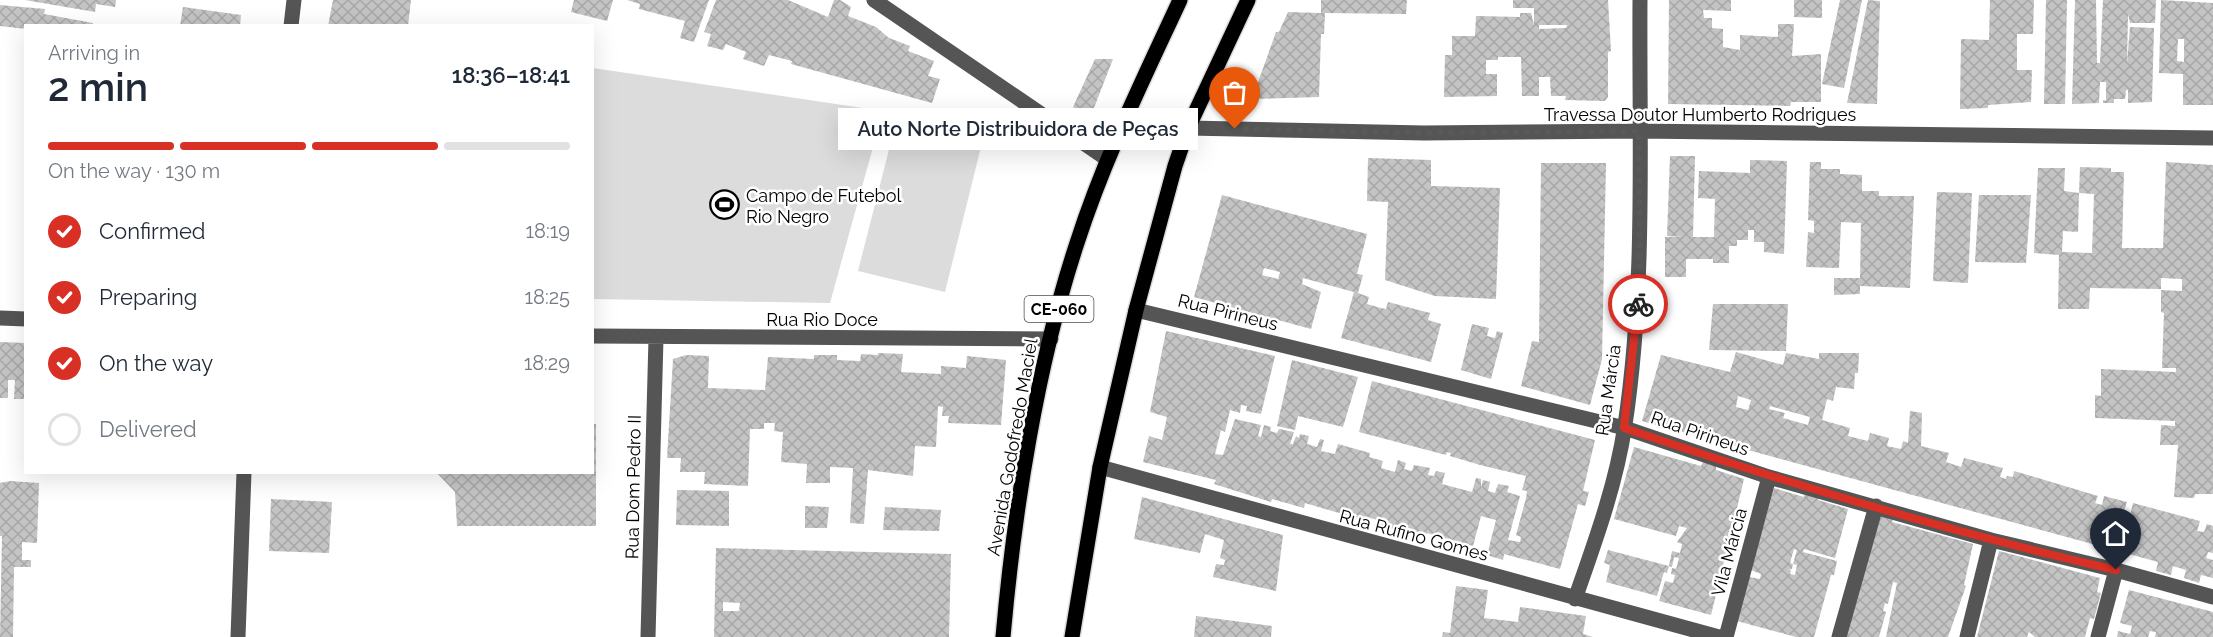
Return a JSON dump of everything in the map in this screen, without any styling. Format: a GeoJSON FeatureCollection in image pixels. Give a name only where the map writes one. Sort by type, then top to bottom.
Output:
{"type":"FeatureCollection","features":[{"type":"Feature","properties":{"kind":"main road","name":"Avenida Godofredo Maciel"},"geometry":{"type":"LineString","coordinates":[[1003,637],[1007,586],[1026,465],[1051,339],[1076,244],[1107,159],[1180,0]]}},
{"type":"Feature","properties":{"kind":"main road"},"geometry":{"type":"LineString","coordinates":[[1071,637],[1100,467],[1136,310],[1188,128],[1248,0]]}},
{"type":"Feature","properties":{"kind":"street"},"geometry":{"type":"LineString","coordinates":[[291,24],[294,0]]}},
{"type":"Feature","properties":{"kind":"street"},"geometry":{"type":"LineString","coordinates":[[874,0],[1107,159]]}},
{"type":"Feature","properties":{"kind":"street","name":"Rua Márcia"},"geometry":{"type":"LineString","coordinates":[[1575,599],[1604,518],[1624,428],[1640,271],[1640,0]]}},
{"type":"Feature","properties":{"kind":"street","name":"Travessa Doutor Humberto Rodrigues"},"geometry":{"type":"LineString","coordinates":[[1188,128],[1424,133],[1639,131],[2213,138]]}},
{"type":"Feature","properties":{"kind":"street","name":"Rua Pirineus"},"geometry":{"type":"LineString","coordinates":[[1136,310],[1624,428],[1768,477],[1991,540],[2116,570],[2213,597]]}},
{"type":"Feature","properties":{"kind":"street"},"geometry":{"type":"LineString","coordinates":[[0,318],[24,319]]}},
{"type":"Feature","properties":{"kind":"street","name":"Rua Rio Doce"},"geometry":{"type":"LineString","coordinates":[[594,336],[1051,339]]}},
{"type":"Feature","properties":{"kind":"street","name":"Rua Dom Pedro II"},"geometry":{"type":"LineString","coordinates":[[648,637],[656,338]]}},
{"type":"Feature","properties":{"kind":"street","name":"Rua Rufino Gomes"},"geometry":{"type":"LineString","coordinates":[[1100,467],[1719,637]]}},
{"type":"Feature","properties":{"kind":"street"},"geometry":{"type":"LineString","coordinates":[[238,637],[244,474]]}},
{"type":"Feature","properties":{"kind":"street","name":"Vila Márcia"},"geometry":{"type":"LineString","coordinates":[[1726,637],[1768,477]]}},
{"type":"Feature","properties":{"kind":"street"},"geometry":{"type":"LineString","coordinates":[[1839,637],[1876,506]]}},
{"type":"Feature","properties":{"kind":"street"},"geometry":{"type":"LineString","coordinates":[[1967,637],[1991,540]]}},
{"type":"Feature","properties":{"kind":"street"},"geometry":{"type":"LineString","coordinates":[[2098,637],[2116,570]]}},
{"type":"Feature","properties":{"kind":"shaded area","name":"Campo de Futebol Rio Negro"},"geometry":{"type":"Polygon","coordinates":[[[594,68],[883,111],[830,303],[594,299],[594,68]]]}},
{"type":"Feature","properties":{"kind":"shaded area"},"geometry":{"type":"Polygon","coordinates":[[[896,122],[982,143],[945,292],[858,271],[896,122]]]}},
{"type":"Feature","properties":{"kind":"building"},"geometry":{"type":"Polygon","coordinates":[[[25,0],[116,0],[115,7],[96,4],[95,12],[25,0]]]}},
{"type":"Feature","properties":{"kind":"building"},"geometry":{"type":"Polygon","coordinates":[[[333,0],[411,0],[408,24],[328,24],[333,0]]]}},
{"type":"Feature","properties":{"kind":"building"},"geometry":{"type":"Polygon","coordinates":[[[574,0],[613,0],[607,21],[571,12],[574,0]]]}},
{"type":"Feature","properties":{"kind":"building"},"geometry":{"type":"Polygon","coordinates":[[[627,0],[709,0],[694,42],[680,38],[685,21],[639,9],[640,4],[627,0]]]}},
{"type":"Feature","properties":{"kind":"building"},"geometry":{"type":"Polygon","coordinates":[[[716,0],[788,0],[828,17],[834,0],[840,0],[851,7],[848,16],[876,27],[889,38],[910,46],[908,51],[934,61],[928,76],[940,79],[932,103],[791,64],[792,61],[769,55],[764,66],[743,59],[746,52],[726,44],[723,50],[707,46],[711,34],[704,32],[716,0]]]}},
{"type":"Feature","properties":{"kind":"building"},"geometry":{"type":"Polygon","coordinates":[[[1321,0],[1407,0],[1406,14],[1325,13],[1324,34],[1321,34],[1319,97],[1252,99],[1276,32],[1279,32],[1288,12],[1321,13],[1321,0]]]}},
{"type":"Feature","properties":{"kind":"building"},"geometry":{"type":"Polygon","coordinates":[[[1513,0],[1608,0],[1611,51],[1608,52],[1608,97],[1605,101],[1565,100],[1566,96],[1551,96],[1550,77],[1539,77],[1539,96],[1522,96],[1521,57],[1498,57],[1498,60],[1486,60],[1486,74],[1497,74],[1497,96],[1444,97],[1445,55],[1452,55],[1452,36],[1475,36],[1476,16],[1520,17],[1520,13],[1531,13],[1534,25],[1534,8],[1513,8],[1513,0]],[[1539,25],[1539,29],[1566,28],[1567,25],[1539,25]]]}},
{"type":"Feature","properties":{"kind":"building"},"geometry":{"type":"Polygon","coordinates":[[[1669,0],[1731,0],[1731,11],[1703,10],[1704,18],[1712,18],[1712,28],[1723,29],[1723,47],[1740,50],[1740,35],[1778,37],[1778,24],[1794,24],[1792,56],[1821,54],[1821,102],[1791,102],[1790,106],[1668,104],[1669,0]]]}},
{"type":"Feature","properties":{"kind":"building"},"geometry":{"type":"Polygon","coordinates":[[[1794,0],[1822,0],[1822,18],[1794,17],[1794,0]]]}},
{"type":"Feature","properties":{"kind":"building"},"geometry":{"type":"Polygon","coordinates":[[[1840,0],[1862,0],[1844,88],[1822,84],[1840,0]]]}},
{"type":"Feature","properties":{"kind":"building"},"geometry":{"type":"Polygon","coordinates":[[[1868,0],[1880,1],[1877,104],[1847,103],[1868,0]]]}},
{"type":"Feature","properties":{"kind":"building"},"geometry":{"type":"Polygon","coordinates":[[[1990,0],[2034,0],[2033,34],[2017,34],[2017,70],[2032,70],[2031,102],[1960,109],[1961,39],[1989,40],[1990,0]]]}},
{"type":"Feature","properties":{"kind":"building"},"geometry":{"type":"Polygon","coordinates":[[[2046,0],[2067,0],[2065,104],[2044,104],[2046,0]]]}},
{"type":"Feature","properties":{"kind":"building"},"geometry":{"type":"Polygon","coordinates":[[[2075,0],[2096,0],[2097,63],[2100,63],[2103,0],[2156,0],[2155,23],[2130,23],[2128,14],[2127,63],[2130,27],[2154,28],[2152,102],[2128,103],[2128,90],[2126,90],[2125,99],[2114,99],[2114,103],[2103,103],[2103,100],[2106,101],[2106,82],[2100,82],[2099,103],[2072,104],[2075,0]]]}},
{"type":"Feature","properties":{"kind":"building"},"geometry":{"type":"Polygon","coordinates":[[[2161,0],[2213,3],[2213,105],[2183,105],[2183,74],[2159,73],[2161,0]],[[2178,39],[2177,61],[2184,62],[2184,39],[2178,39]]]}},
{"type":"Feature","properties":{"kind":"building"},"geometry":{"type":"Polygon","coordinates":[[[0,5],[45,9],[44,14],[93,23],[24,24],[24,29],[0,26],[0,5]]]}},
{"type":"Feature","properties":{"kind":"building"},"geometry":{"type":"Polygon","coordinates":[[[183,7],[241,15],[240,24],[180,24],[183,7]]]}},
{"type":"Feature","properties":{"kind":"building"},"geometry":{"type":"Polygon","coordinates":[[[1095,59],[1113,59],[1090,118],[1073,107],[1095,59]]]}},
{"type":"Feature","properties":{"kind":"building"},"geometry":{"type":"Polygon","coordinates":[[[1670,156],[1695,156],[1693,237],[1714,237],[1715,199],[1698,198],[1699,171],[1750,173],[1750,160],[1787,161],[1784,254],[1764,252],[1764,242],[1754,242],[1754,230],[1748,230],[1748,240],[1737,240],[1737,246],[1729,246],[1729,263],[1713,263],[1713,259],[1686,259],[1686,277],[1665,277],[1665,237],[1683,237],[1667,236],[1670,156]]]}},
{"type":"Feature","properties":{"kind":"building"},"geometry":{"type":"Polygon","coordinates":[[[1368,158],[1431,160],[1431,186],[1500,188],[1496,299],[1435,296],[1385,280],[1388,202],[1367,201],[1368,158]]]}},
{"type":"Feature","properties":{"kind":"building"},"geometry":{"type":"Polygon","coordinates":[[[1810,162],[1821,162],[1821,169],[1840,169],[1840,174],[1862,175],[1862,191],[1879,191],[1879,196],[1914,196],[1910,288],[1860,286],[1860,294],[1834,295],[1834,278],[1860,278],[1861,223],[1841,222],[1839,268],[1806,267],[1808,232],[1814,233],[1814,221],[1808,220],[1810,162]]]}},
{"type":"Feature","properties":{"kind":"building"},"geometry":{"type":"Polygon","coordinates":[[[2166,162],[2213,165],[2213,494],[2195,494],[2194,498],[2174,497],[2178,445],[2160,445],[2161,425],[2175,426],[2175,421],[2095,418],[2095,395],[2101,396],[2101,369],[2176,372],[2176,368],[2162,368],[2164,313],[2161,312],[2161,290],[2182,291],[2182,279],[2161,278],[2161,289],[2090,288],[2089,309],[2058,309],[2059,255],[2034,253],[2038,168],[2065,168],[2064,191],[2079,193],[2080,167],[2111,168],[2111,172],[2124,172],[2122,248],[2163,248],[2166,162]],[[2079,193],[2078,232],[2063,231],[2062,252],[2092,253],[2094,194],[2079,193]]]}},
{"type":"Feature","properties":{"kind":"building"},"geometry":{"type":"Polygon","coordinates":[[[1541,163],[1606,163],[1602,359],[1590,405],[1521,386],[1532,341],[1539,342],[1541,163]]]}},
{"type":"Feature","properties":{"kind":"building"},"geometry":{"type":"Polygon","coordinates":[[[1937,192],[1972,193],[1968,283],[1933,281],[1937,192]]]}},
{"type":"Feature","properties":{"kind":"building"},"geometry":{"type":"Polygon","coordinates":[[[1222,195],[1367,234],[1357,274],[1363,275],[1358,293],[1369,297],[1367,304],[1386,309],[1388,302],[1430,313],[1428,320],[1441,324],[1431,362],[1341,338],[1354,292],[1303,278],[1302,284],[1321,292],[1311,329],[1194,297],[1222,195]],[[1264,268],[1262,275],[1278,279],[1280,272],[1264,268]]]}},
{"type":"Feature","properties":{"kind":"building"},"geometry":{"type":"Polygon","coordinates":[[[1979,195],[2031,195],[2026,263],[1975,262],[1979,195]]]}},
{"type":"Feature","properties":{"kind":"building"},"geometry":{"type":"Polygon","coordinates":[[[1713,304],[1788,304],[1786,351],[1709,350],[1713,304]]]}},
{"type":"Feature","properties":{"kind":"building"},"geometry":{"type":"Polygon","coordinates":[[[1472,324],[1489,328],[1487,336],[1495,338],[1497,331],[1503,333],[1491,379],[1461,370],[1472,324]]]}},
{"type":"Feature","properties":{"kind":"building"},"geometry":{"type":"Polygon","coordinates":[[[1166,331],[1275,356],[1261,414],[1246,411],[1247,406],[1241,405],[1240,413],[1230,410],[1225,432],[1221,430],[1215,454],[1223,455],[1235,419],[1261,425],[1258,436],[1261,437],[1264,425],[1271,427],[1270,431],[1277,433],[1279,429],[1294,432],[1290,444],[1293,444],[1296,436],[1299,438],[1300,434],[1309,436],[1307,444],[1317,447],[1320,439],[1324,440],[1321,451],[1335,454],[1338,444],[1370,453],[1369,457],[1383,461],[1381,468],[1395,472],[1398,460],[1406,463],[1404,469],[1412,471],[1414,465],[1430,468],[1428,475],[1434,476],[1436,471],[1445,473],[1442,484],[1472,492],[1476,478],[1481,479],[1481,488],[1483,480],[1490,482],[1488,491],[1495,493],[1498,484],[1509,486],[1507,492],[1520,496],[1508,540],[1520,542],[1521,537],[1516,535],[1526,498],[1527,491],[1522,490],[1526,476],[1450,456],[1451,453],[1447,452],[1446,455],[1359,432],[1372,381],[1595,440],[1583,491],[1589,492],[1585,506],[1578,504],[1560,569],[1504,554],[1503,560],[1487,555],[1496,520],[1481,516],[1473,546],[1427,533],[1426,538],[1411,534],[1412,529],[1397,525],[1396,530],[1380,525],[1381,521],[1367,517],[1366,521],[1305,503],[1304,508],[1272,499],[1271,502],[1214,484],[1216,480],[1143,462],[1149,436],[1162,440],[1167,417],[1150,412],[1166,331]]]}},
{"type":"Feature","properties":{"kind":"building"},"geometry":{"type":"Polygon","coordinates":[[[0,342],[24,343],[24,399],[14,399],[15,380],[8,380],[8,398],[0,398],[0,342]]]}},
{"type":"Feature","properties":{"kind":"building"},"geometry":{"type":"Polygon","coordinates":[[[1736,352],[1783,365],[1786,353],[1819,359],[1819,353],[1859,353],[1854,389],[1836,387],[1833,401],[1827,399],[1822,420],[1850,428],[1848,436],[1868,441],[1870,433],[1889,438],[1887,446],[1901,449],[1903,441],[1908,443],[1910,411],[1922,413],[1921,446],[1949,453],[1946,462],[1961,467],[1964,458],[2003,468],[2000,477],[2006,479],[2007,476],[2013,477],[2014,471],[2098,496],[2095,503],[2102,505],[2104,496],[2127,502],[2123,514],[2130,516],[2133,503],[2200,521],[2197,531],[2204,532],[2207,524],[2213,526],[2213,553],[2208,552],[2206,558],[2213,560],[2213,578],[2201,575],[2199,583],[2184,578],[2186,570],[2173,566],[2171,575],[2156,571],[2158,562],[1642,421],[1661,355],[1730,372],[1736,352]],[[1738,396],[1736,407],[1748,410],[1751,400],[1738,396]],[[1770,406],[1769,409],[1785,413],[1783,418],[1808,425],[1810,417],[1770,406]]]}},
{"type":"Feature","properties":{"kind":"building"},"geometry":{"type":"Polygon","coordinates":[[[878,353],[903,354],[901,372],[941,374],[941,366],[966,368],[967,356],[1006,360],[1001,425],[948,423],[949,416],[942,416],[943,407],[938,406],[936,447],[915,446],[913,476],[868,470],[864,524],[850,523],[853,468],[830,467],[830,483],[806,483],[807,464],[781,462],[783,432],[774,431],[775,423],[764,423],[764,429],[750,429],[748,486],[704,484],[705,472],[680,472],[681,458],[667,458],[673,359],[686,355],[709,356],[708,388],[765,390],[768,357],[814,359],[814,355],[837,355],[837,360],[860,361],[861,354],[878,355],[878,353]]]}},
{"type":"Feature","properties":{"kind":"building"},"geometry":{"type":"Polygon","coordinates":[[[1292,360],[1358,377],[1343,427],[1298,416],[1295,430],[1277,426],[1292,360]]]}},
{"type":"Feature","properties":{"kind":"building"},"geometry":{"type":"Polygon","coordinates":[[[594,424],[596,424],[596,526],[457,526],[455,492],[438,474],[594,474],[594,424]]]}},
{"type":"Feature","properties":{"kind":"building"},"geometry":{"type":"Polygon","coordinates":[[[1634,447],[1701,466],[1703,462],[1716,466],[1716,470],[1744,479],[1711,615],[1659,601],[1665,581],[1673,583],[1675,575],[1671,574],[1672,568],[1676,569],[1679,558],[1674,557],[1672,567],[1669,566],[1672,551],[1680,553],[1682,544],[1677,542],[1687,528],[1679,526],[1676,536],[1614,519],[1634,447]]]}},
{"type":"Feature","properties":{"kind":"building"},"geometry":{"type":"Polygon","coordinates":[[[10,481],[39,483],[37,543],[22,542],[22,560],[31,560],[31,567],[14,567],[13,637],[0,637],[2,536],[0,536],[0,483],[10,481]]]}},
{"type":"Feature","properties":{"kind":"building"},"geometry":{"type":"Polygon","coordinates":[[[1774,488],[1804,497],[1805,493],[1819,497],[1818,500],[1848,509],[1835,558],[1804,549],[1803,552],[1837,561],[1814,637],[1796,637],[1737,621],[1749,577],[1760,579],[1761,574],[1751,570],[1774,488]],[[1794,549],[1790,563],[1793,564],[1797,550],[1794,549]],[[1793,564],[1792,569],[1788,570],[1791,570],[1790,574],[1795,575],[1797,565],[1793,564]]]}},
{"type":"Feature","properties":{"kind":"building"},"geometry":{"type":"Polygon","coordinates":[[[677,490],[729,491],[729,526],[676,525],[677,490]]]}},
{"type":"Feature","properties":{"kind":"building"},"geometry":{"type":"Polygon","coordinates":[[[1142,497],[1283,535],[1276,591],[1213,577],[1216,564],[1224,565],[1225,560],[1220,558],[1224,540],[1205,534],[1200,553],[1134,539],[1142,497]]]}},
{"type":"Feature","properties":{"kind":"building"},"geometry":{"type":"Polygon","coordinates":[[[271,499],[332,502],[329,553],[269,551],[271,499]]]}},
{"type":"Feature","properties":{"kind":"building"},"geometry":{"type":"Polygon","coordinates":[[[805,506],[829,507],[827,528],[805,528],[805,506]]]}},
{"type":"Feature","properties":{"kind":"building"},"geometry":{"type":"Polygon","coordinates":[[[885,507],[941,510],[939,531],[883,530],[885,507]]]}},
{"type":"Feature","properties":{"kind":"building"},"geometry":{"type":"Polygon","coordinates":[[[1877,512],[1894,517],[1892,522],[1973,544],[1964,585],[1966,586],[1948,637],[1886,637],[1897,583],[1893,582],[1888,604],[1885,603],[1883,611],[1886,612],[1879,637],[1844,637],[1877,512]]]}},
{"type":"Feature","properties":{"kind":"building"},"geometry":{"type":"Polygon","coordinates":[[[716,548],[951,554],[949,637],[714,637],[716,548]],[[723,602],[723,611],[739,611],[740,603],[723,602]]]}},
{"type":"Feature","properties":{"kind":"building"},"geometry":{"type":"Polygon","coordinates":[[[1608,550],[1669,566],[1667,573],[1664,572],[1657,596],[1606,582],[1610,565],[1604,563],[1608,550]]]}},
{"type":"Feature","properties":{"kind":"building"},"geometry":{"type":"Polygon","coordinates":[[[1999,551],[2100,578],[2097,592],[2101,593],[2094,619],[2090,618],[2085,637],[2035,637],[2029,632],[2027,637],[1977,637],[1999,551]]]}},
{"type":"Feature","properties":{"kind":"building"},"geometry":{"type":"Polygon","coordinates":[[[1456,586],[1488,590],[1484,618],[1518,622],[1520,607],[1586,616],[1583,634],[1593,637],[1442,637],[1443,632],[1450,633],[1456,586]]]}},
{"type":"Feature","properties":{"kind":"building"},"geometry":{"type":"Polygon","coordinates":[[[2129,590],[2213,612],[2213,637],[2155,637],[2156,632],[2150,631],[2148,637],[2117,637],[2118,631],[2130,634],[2132,626],[2120,623],[2129,590]]]}},
{"type":"Feature","properties":{"kind":"building"},"geometry":{"type":"Polygon","coordinates":[[[1196,616],[1272,626],[1271,637],[1194,637],[1196,616]]]}},
{"type":"Feature","properties":{"kind":"way so far"},"geometry":{"type":"LineString","coordinates":[[1235,129],[1424,133],[1639,131],[1640,271],[1638,304]]}},
{"type":"Feature","properties":{"kind":"place","name":"Auto Norte Distribuidora de Peças"},"geometry":{"type":"Point","coordinates":[1235,129]}},
{"type":"Feature","properties":{"kind":"place","name":"Campo de Futebol Rio Negro"},"geometry":{"type":"Point","coordinates":[725,205]}},
{"type":"Feature","properties":{"kind":"route"},"geometry":{"type":"LineString","coordinates":[[1638,304],[1624,428],[1768,477],[1991,540],[2116,570]]}}]}
